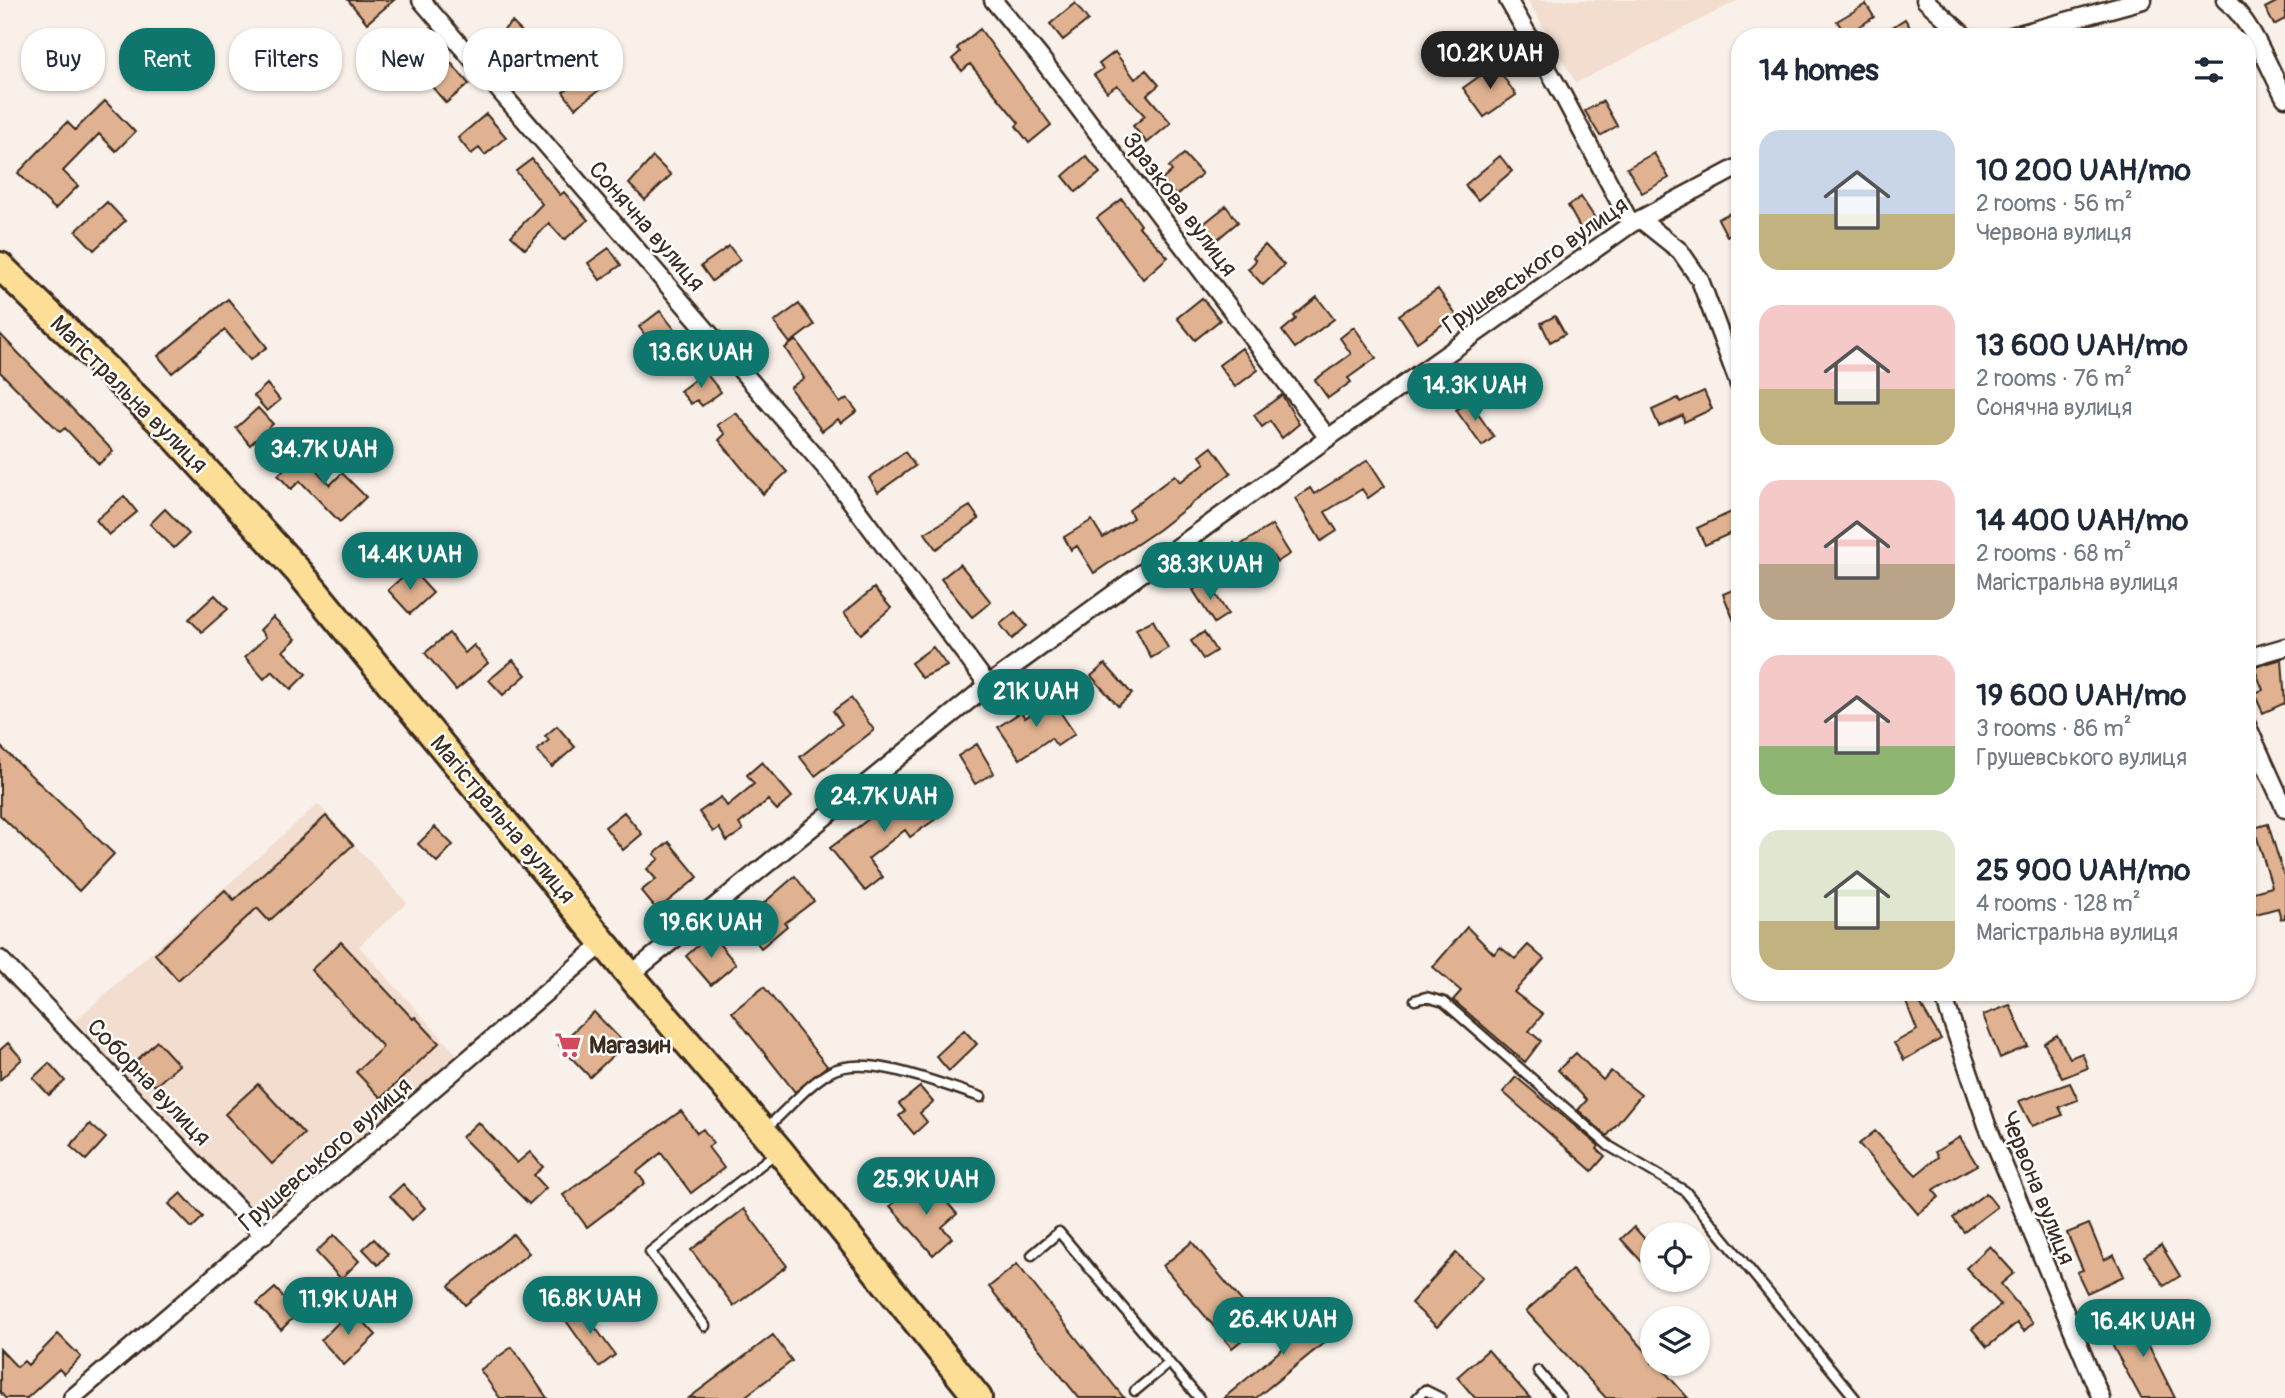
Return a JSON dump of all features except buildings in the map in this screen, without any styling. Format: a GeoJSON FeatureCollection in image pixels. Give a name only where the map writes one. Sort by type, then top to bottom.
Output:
{"type":"FeatureCollection","features":[{"type":"Feature","properties":{"kind":"main road","name":"Магістральна вулиця"},"geometry":{"type":"LineString","coordinates":[[0,266],[165,426],[299,572],[630,975],[771,1141],[978,1398]]}},
{"type":"Feature","properties":{"kind":"street","name":"Сонячна вулиця"},"geometry":{"type":"LineString","coordinates":[[421,0],[829,472],[988,685]]}},
{"type":"Feature","properties":{"kind":"street","name":"Зразкова вулиця"},"geometry":{"type":"LineString","coordinates":[[993,0],[1040,57],[1328,438]]}},
{"type":"Feature","properties":{"kind":"street"},"geometry":{"type":"LineString","coordinates":[[1508,0],[1635,221],[1680,251],[1700,280],[1731,363]]}},
{"type":"Feature","properties":{"kind":"street"},"geometry":{"type":"LineString","coordinates":[[1925,0],[1956,28]]}},
{"type":"Feature","properties":{"kind":"street"},"geometry":{"type":"LineString","coordinates":[[2041,28],[2143,0]]}},
{"type":"Feature","properties":{"kind":"street"},"geometry":{"type":"LineString","coordinates":[[2225,0],[2247,28]]}},
{"type":"Feature","properties":{"kind":"street"},"geometry":{"type":"LineString","coordinates":[[2256,45],[2285,98]]}},
{"type":"Feature","properties":{"kind":"street","name":"Грушевського вулиця"},"geometry":{"type":"LineString","coordinates":[[630,975],[988,685],[1328,438],[1635,221],[1731,171]]}},
{"type":"Feature","properties":{"kind":"street"},"geometry":{"type":"LineString","coordinates":[[2256,655],[2285,646]]}},
{"type":"Feature","properties":{"kind":"street"},"geometry":{"type":"LineString","coordinates":[[2256,745],[2285,809]]}},
{"type":"Feature","properties":{"kind":"street","name":"Грушевського вулиця"},"geometry":{"type":"LineString","coordinates":[[72,1398],[605,942]]}},
{"type":"Feature","properties":{"kind":"street","name":"Соборна вулиця"},"geometry":{"type":"LineString","coordinates":[[0,959],[264,1236]]}},
{"type":"Feature","properties":{"kind":"street","name":"Червона вулиця"},"geometry":{"type":"LineString","coordinates":[[1945,1001],[1987,1125],[2101,1398]]}},
{"type":"Feature","properties":{"kind":"lane"},"geometry":{"type":"LineString","coordinates":[[1415,1000],[1426,997],[1444,1002],[1609,1146],[1685,1191],[1855,1398]]}},
{"type":"Feature","properties":{"kind":"lane"},"geometry":{"type":"LineString","coordinates":[[705,1326],[650,1252],[771,1141],[829,1073],[847,1066],[874,1066],[981,1097]]}},
{"type":"Feature","properties":{"kind":"lane"},"geometry":{"type":"LineString","coordinates":[[1032,1255],[1059,1231],[1199,1398]]}},
{"type":"Feature","properties":{"kind":"lane"},"geometry":{"type":"LineString","coordinates":[[1135,1391],[1169,1363]]}},
{"type":"Feature","properties":{"kind":"lane"},"geometry":{"type":"LineString","coordinates":[[1538,1371],[1561,1398]]}},
{"type":"Feature","properties":{"kind":"lane"},"geometry":{"type":"LineString","coordinates":[[1417,1398],[1425,1390],[1441,1398]]}},
{"type":"Feature","properties":{"kind":"shaded area"},"geometry":{"type":"Polygon","coordinates":[[[1528,0],[1739,0],[1576,83],[1528,0]]]}},
{"type":"Feature","properties":{"kind":"shaded area"},"geometry":{"type":"Polygon","coordinates":[[[318,804],[407,903],[359,946],[460,1058],[277,1215],[259,1214],[244,1203],[75,1021],[318,804]]]}},
{"type":"Feature","properties":{"kind":"place","name":"Магазин"},"geometry":{"type":"Point","coordinates":[568,1045]}}]}
